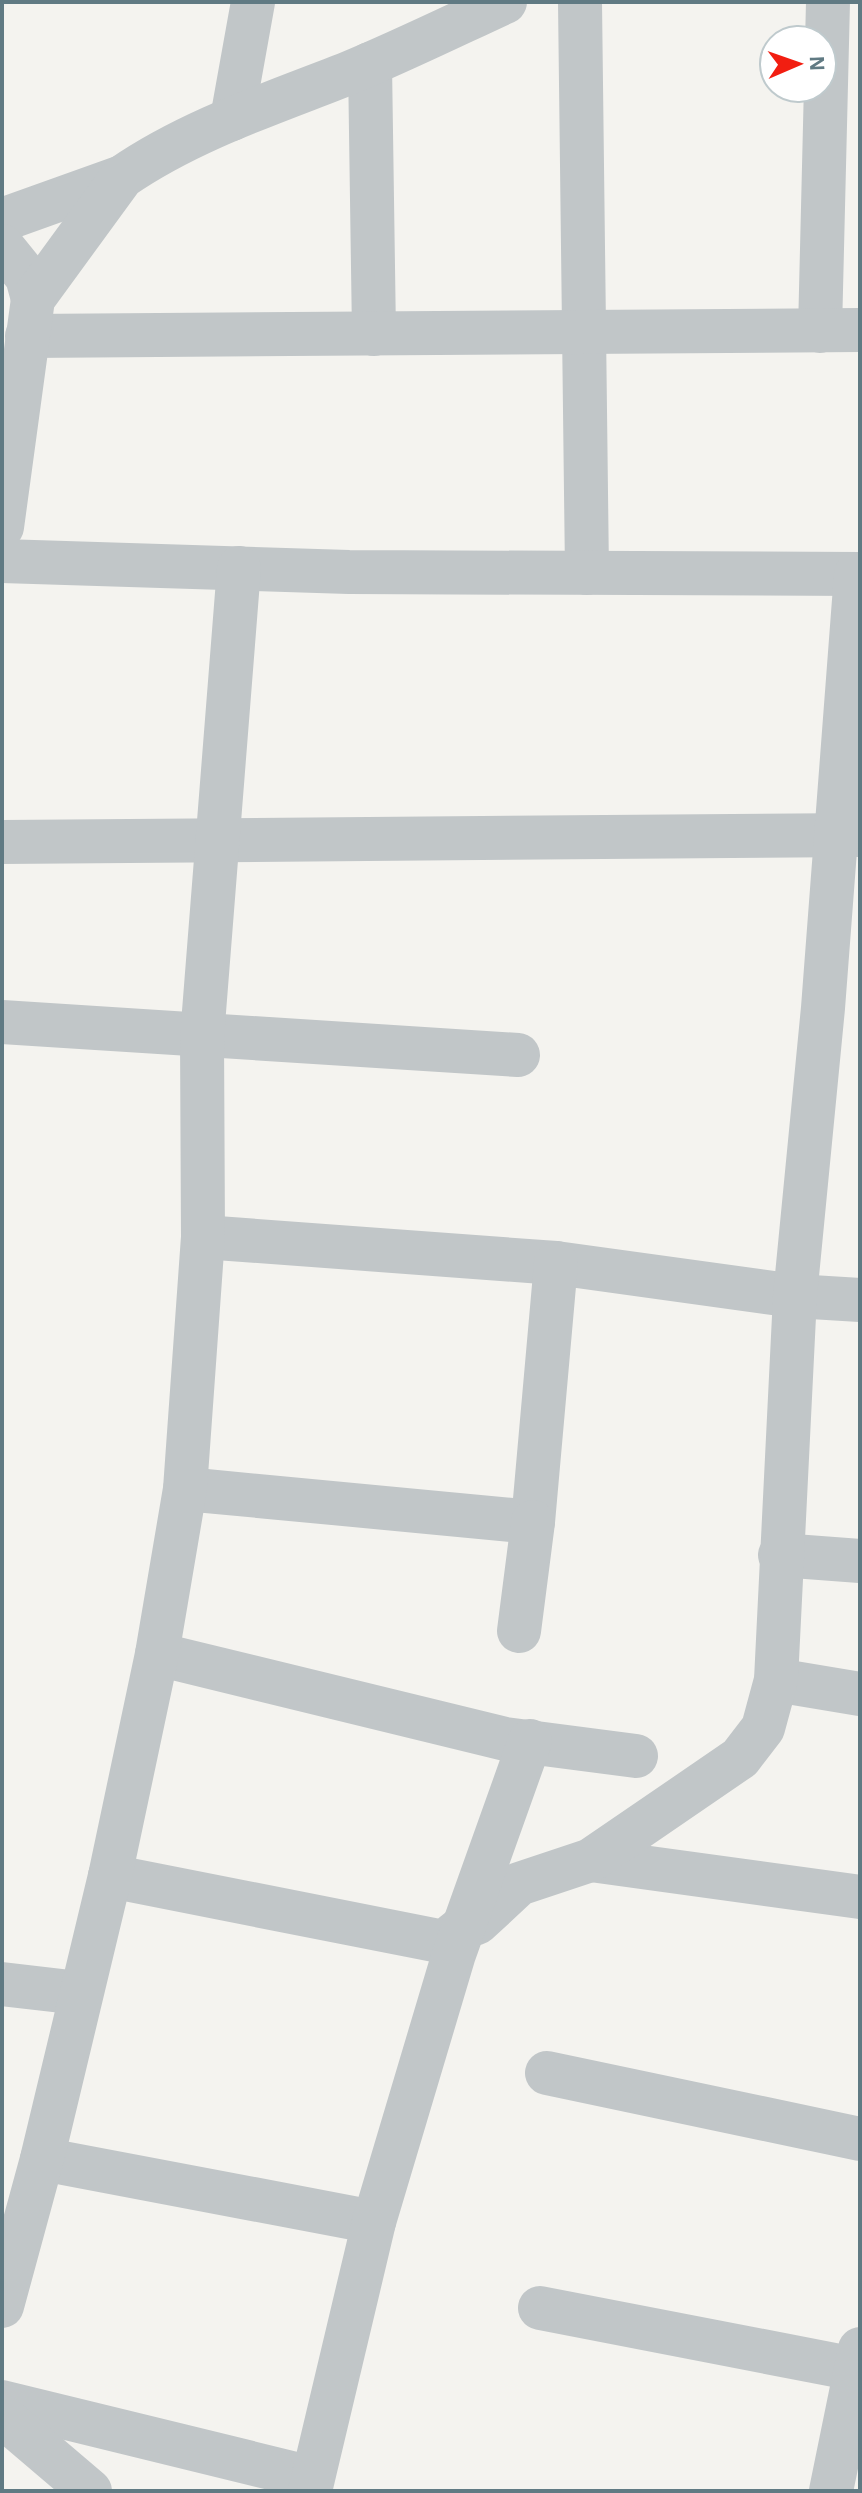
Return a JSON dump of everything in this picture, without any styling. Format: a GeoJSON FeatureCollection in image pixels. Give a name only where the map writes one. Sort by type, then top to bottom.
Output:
{"type":"FeatureCollection","features":[{"type":"Feature","properties":{"kind":"street"},"geometry":{"type":"LineString","coordinates":[[232,119],[253,2]]}},
{"type":"Feature","properties":{"kind":"street"},"geometry":{"type":"LineString","coordinates":[[2,220],[122,177],[141,164],[232,119],[370,64],[505,2]]}},
{"type":"Feature","properties":{"kind":"street"},"geometry":{"type":"LineString","coordinates":[[580,2],[587,573]]}},
{"type":"Feature","properties":{"kind":"street"},"geometry":{"type":"LineString","coordinates":[[30,317],[374,334],[840,330],[843,65],[828,2]]}},
{"type":"Feature","properties":{"kind":"street"},"geometry":{"type":"LineString","coordinates":[[370,64],[374,334]]}},
{"type":"Feature","properties":{"kind":"street"},"geometry":{"type":"LineString","coordinates":[[30,317],[122,177]]}},
{"type":"Feature","properties":{"kind":"street"},"geometry":{"type":"LineString","coordinates":[[2,246],[27,277],[30,317],[2,527]]}},
{"type":"Feature","properties":{"kind":"street"},"geometry":{"type":"LineString","coordinates":[[2,561],[239,568],[858,574],[842,1008],[795,1296],[776,1680],[763,1728],[740,1758],[591,1860],[519,1884],[477,1923],[464,1926],[451,1938],[437,1942],[110,1876]]}},
{"type":"Feature","properties":{"kind":"street"},"geometry":{"type":"LineString","coordinates":[[2,2306],[42,2159],[79,1993],[110,1876],[157,1654],[185,1489],[203,1237],[202,1037],[239,568]]}},
{"type":"Feature","properties":{"kind":"street"},"geometry":{"type":"LineString","coordinates":[[2,842],[847,835]]}},
{"type":"Feature","properties":{"kind":"street"},"geometry":{"type":"LineString","coordinates":[[2,1022],[518,1055]]}},
{"type":"Feature","properties":{"kind":"street"},"geometry":{"type":"LineString","coordinates":[[203,1237],[556,1263],[795,1296],[860,1300]]}},
{"type":"Feature","properties":{"kind":"street"},"geometry":{"type":"LineString","coordinates":[[519,1631],[533,1522],[556,1263]]}},
{"type":"Feature","properties":{"kind":"street"},"geometry":{"type":"LineString","coordinates":[[185,1489],[533,1522]]}},
{"type":"Feature","properties":{"kind":"street"},"geometry":{"type":"LineString","coordinates":[[780,1555],[860,1561]]}},
{"type":"Feature","properties":{"kind":"street"},"geometry":{"type":"LineString","coordinates":[[157,1654],[505,1739],[636,1756]]}},
{"type":"Feature","properties":{"kind":"street"},"geometry":{"type":"LineString","coordinates":[[776,1680],[860,1694]]}},
{"type":"Feature","properties":{"kind":"street"},"geometry":{"type":"LineString","coordinates":[[2,2402],[311,2484],[374,2222],[464,1926],[530,1741]]}},
{"type":"Feature","properties":{"kind":"street"},"geometry":{"type":"LineString","coordinates":[[591,1860],[860,1897]]}},
{"type":"Feature","properties":{"kind":"street"},"geometry":{"type":"LineString","coordinates":[[2,1984],[79,1993]]}},
{"type":"Feature","properties":{"kind":"street"},"geometry":{"type":"LineString","coordinates":[[547,2073],[860,2139]]}},
{"type":"Feature","properties":{"kind":"street"},"geometry":{"type":"LineString","coordinates":[[42,2159],[374,2222]]}},
{"type":"Feature","properties":{"kind":"street"},"geometry":{"type":"LineString","coordinates":[[540,2308],[859,2362],[831,2491]]}},
{"type":"Feature","properties":{"kind":"street"},"geometry":{"type":"LineString","coordinates":[[2,2416],[90,2491]]}}]}
